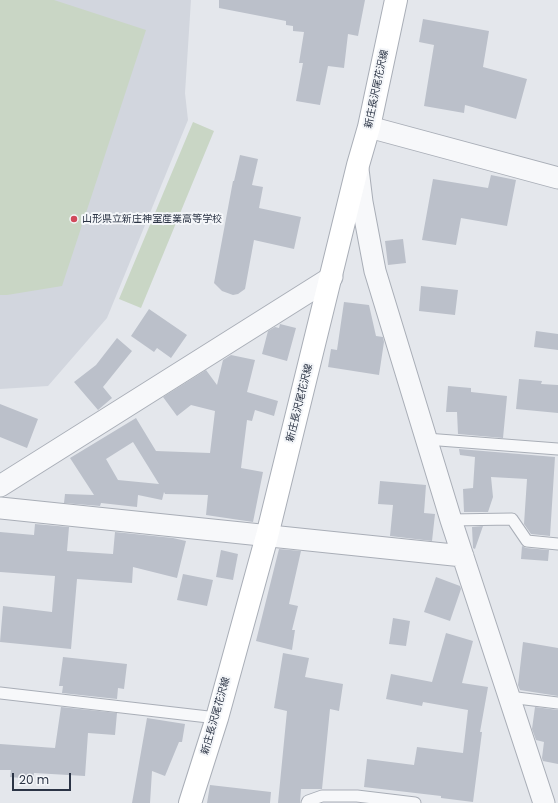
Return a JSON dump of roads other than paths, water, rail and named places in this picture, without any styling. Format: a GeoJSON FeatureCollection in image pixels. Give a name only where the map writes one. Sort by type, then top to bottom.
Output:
{"type":"FeatureCollection","features":[{"type":"Feature","properties":{"kind":"main road","name":"新庄長沢尾花沢線"},"geometry":{"type":"LineString","coordinates":[[190,803],[217,718],[267,536],[332,277],[358,165],[369,127],[396,0]]}},
{"type":"Feature","properties":{"kind":"street"},"geometry":{"type":"LineString","coordinates":[[369,127],[558,178]]}},
{"type":"Feature","properties":{"kind":"street"},"geometry":{"type":"LineString","coordinates":[[358,165],[362,202],[375,271],[451,520],[509,697],[540,802]]}},
{"type":"Feature","properties":{"kind":"street"},"geometry":{"type":"LineString","coordinates":[[0,486],[332,277]]}},
{"type":"Feature","properties":{"kind":"street"},"geometry":{"type":"LineString","coordinates":[[0,508],[463,556]]}},
{"type":"Feature","properties":{"kind":"lane"},"geometry":{"type":"LineString","coordinates":[[426,439],[558,449]]}},
{"type":"Feature","properties":{"kind":"lane"},"geometry":{"type":"LineString","coordinates":[[451,520],[512,519],[526,540],[558,544]]}},
{"type":"Feature","properties":{"kind":"lane"},"geometry":{"type":"LineString","coordinates":[[0,693],[217,718]]}},
{"type":"Feature","properties":{"kind":"lane"},"geometry":{"type":"LineString","coordinates":[[509,697],[558,703]]}},
{"type":"Feature","properties":{"kind":"lane"},"geometry":{"type":"LineString","coordinates":[[307,803],[308,801],[322,796],[357,796],[415,803]]}},
{"type":"Feature","properties":{"kind":"place","name":"山形県立新庄神室産業高等学校"},"geometry":{"type":"Point","coordinates":[74,219]}}]}
